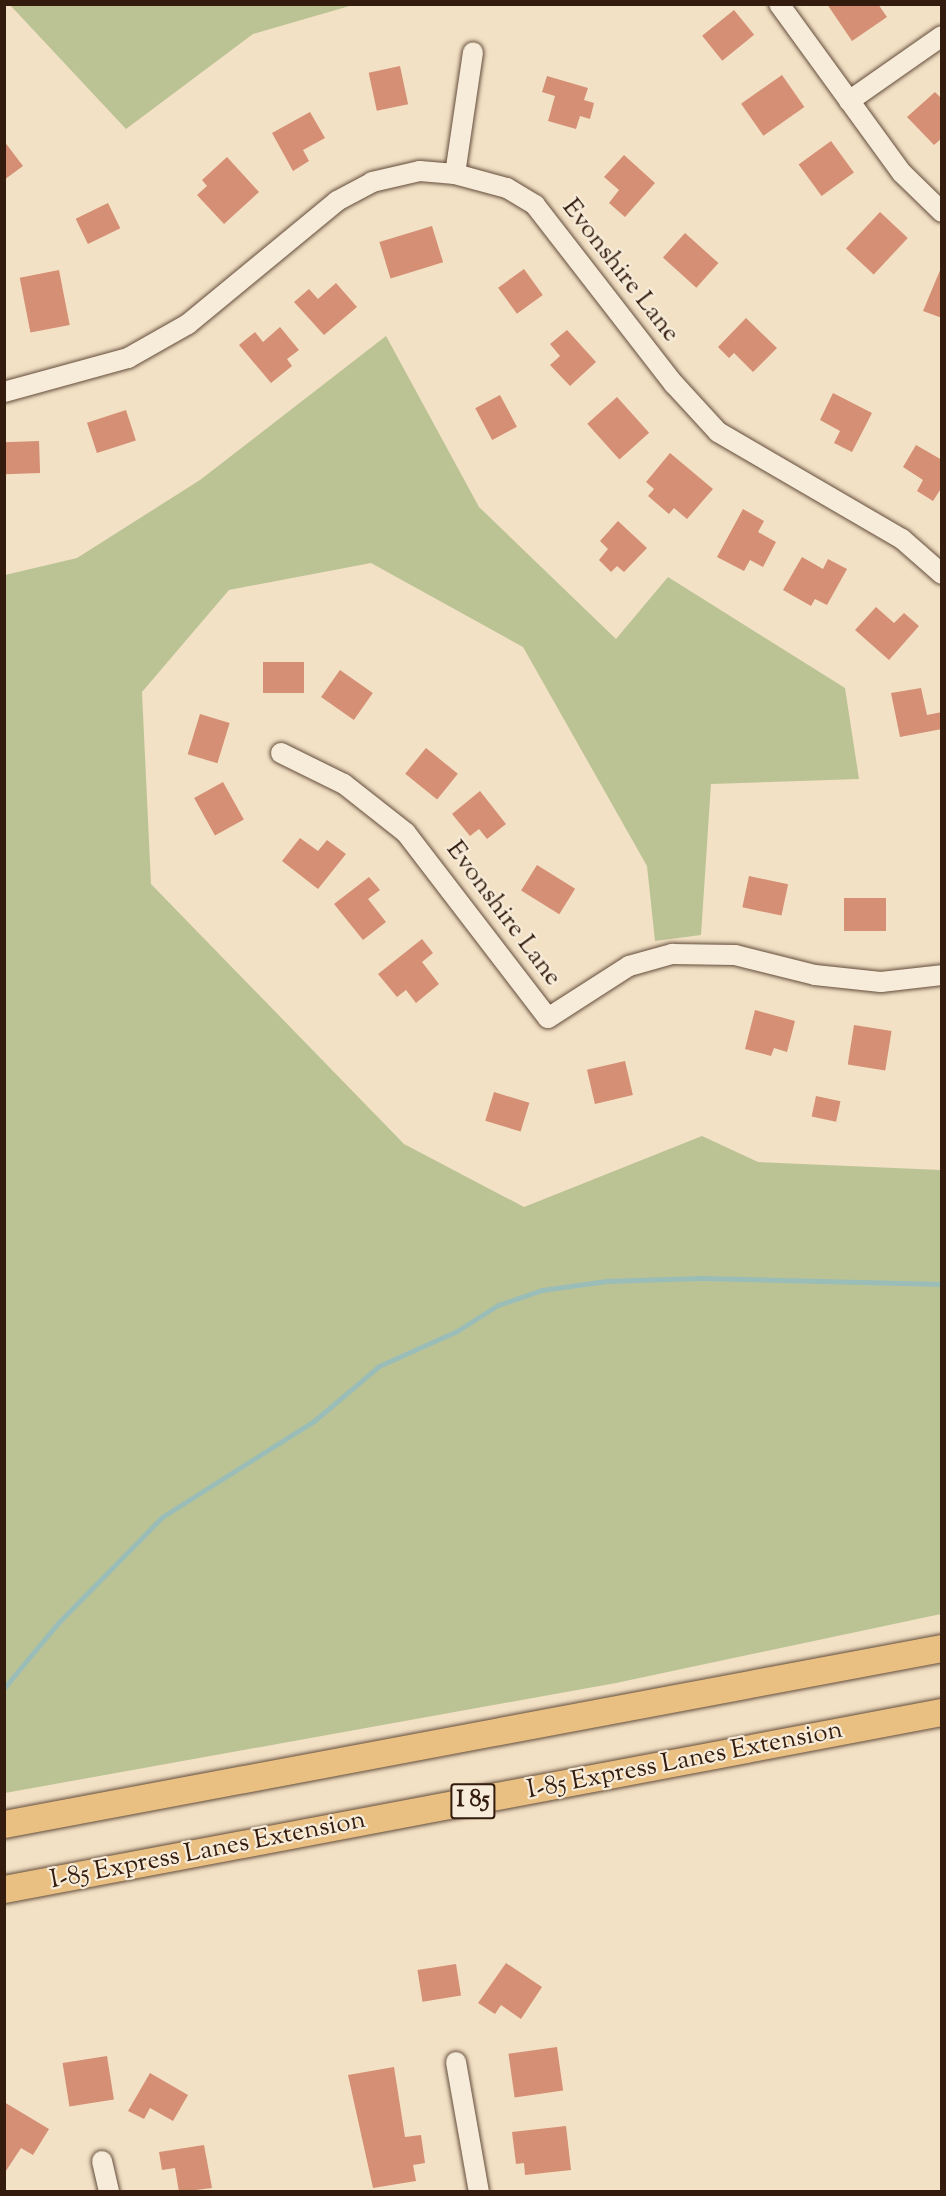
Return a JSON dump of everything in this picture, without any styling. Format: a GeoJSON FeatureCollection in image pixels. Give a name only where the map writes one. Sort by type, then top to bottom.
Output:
{"type":"FeatureCollection","features":[{"type":"Feature","properties":{"kind":"highway"},"geometry":{"type":"LineString","coordinates":[[4,1824],[942,1648]]}},
{"type":"Feature","properties":{"kind":"highway","name":"I-85 Express Lanes Extension"},"geometry":{"type":"LineString","coordinates":[[4,1889],[942,1712]]}},
{"type":"Feature","properties":{"kind":"street"},"geometry":{"type":"LineString","coordinates":[[779,4],[902,173],[942,212]]}},
{"type":"Feature","properties":{"kind":"street"},"geometry":{"type":"LineString","coordinates":[[849,101],[942,36]]}},
{"type":"Feature","properties":{"kind":"street"},"geometry":{"type":"LineString","coordinates":[[455,174],[473,52]]}},
{"type":"Feature","properties":{"kind":"street","name":"Evonshire Lane"},"geometry":{"type":"LineString","coordinates":[[4,392],[128,358],[188,324],[337,201],[372,182],[420,171],[455,174],[507,188],[535,205],[674,384],[718,432],[903,539],[942,574]]}},
{"type":"Feature","properties":{"kind":"street","name":"Evonshire Lane"},"geometry":{"type":"LineString","coordinates":[[281,753],[344,784],[406,833],[548,1018],[629,966],[672,954],[735,955],[815,975],[881,982],[942,975]]}},
{"type":"Feature","properties":{"kind":"street"},"geometry":{"type":"LineString","coordinates":[[456,2062],[479,2192]]}},
{"type":"Feature","properties":{"kind":"street"},"geometry":{"type":"LineString","coordinates":[[102,2161],[110,2192]]}},
{"type":"Feature","properties":{"kind":"green space"},"geometry":{"type":"Polygon","coordinates":[[[10,5],[353,5],[253,34],[126,129],[10,5]]]}},
{"type":"Feature","properties":{"kind":"green space"},"geometry":{"type":"Polygon","coordinates":[[[386,336],[479,507],[616,639],[668,577],[845,688],[859,779],[711,784],[701,935],[655,941],[647,866],[523,647],[371,563],[229,590],[142,692],[151,884],[404,1144],[524,1207],[702,1136],[758,1162],[941,1170],[941,1614],[616,1683],[5,1793],[5,575],[77,558],[200,480],[386,336]]]}},
{"type":"Feature","properties":{"kind":"building"},"geometry":{"type":"Polygon","coordinates":[[[827,4],[878,4],[887,17],[852,41],[827,4]]]}},
{"type":"Feature","properties":{"kind":"building"},"geometry":{"type":"Polygon","coordinates":[[[734,10],[754,35],[722,61],[702,36],[734,10]]]}},
{"type":"Feature","properties":{"kind":"building"},"geometry":{"type":"Polygon","coordinates":[[[400,66],[408,104],[377,111],[369,73],[400,66]]]}},
{"type":"Feature","properties":{"kind":"building"},"geometry":{"type":"Polygon","coordinates":[[[782,75],[804,107],[763,136],[741,104],[782,75]]]}},
{"type":"Feature","properties":{"kind":"building"},"geometry":{"type":"Polygon","coordinates":[[[547,76],[588,88],[584,100],[594,103],[590,119],[580,116],[576,129],[548,121],[555,96],[542,92],[547,76]]]}},
{"type":"Feature","properties":{"kind":"building"},"geometry":{"type":"Polygon","coordinates":[[[935,92],[942,99],[942,138],[934,145],[907,117],[935,92]]]}},
{"type":"Feature","properties":{"kind":"building"},"geometry":{"type":"Polygon","coordinates":[[[310,112],[325,138],[303,150],[309,161],[293,171],[272,133],[310,112]]]}},
{"type":"Feature","properties":{"kind":"building"},"geometry":{"type":"Polygon","coordinates":[[[4,141],[23,166],[4,180],[4,141]]]}},
{"type":"Feature","properties":{"kind":"building"},"geometry":{"type":"Polygon","coordinates":[[[831,141],[854,173],[822,196],[799,165],[831,141]]]}},
{"type":"Feature","properties":{"kind":"building"},"geometry":{"type":"Polygon","coordinates":[[[624,155],[655,183],[625,217],[609,203],[619,190],[604,177],[624,155]]]}},
{"type":"Feature","properties":{"kind":"building"},"geometry":{"type":"Polygon","coordinates":[[[227,157],[259,192],[224,224],[197,195],[207,186],[202,180],[227,157]]]}},
{"type":"Feature","properties":{"kind":"building"},"geometry":{"type":"Polygon","coordinates":[[[108,203],[120,228],[88,244],[76,219],[108,203]]]}},
{"type":"Feature","properties":{"kind":"building"},"geometry":{"type":"Polygon","coordinates":[[[880,212],[908,238],[874,274],[846,249],[880,212]]]}},
{"type":"Feature","properties":{"kind":"building"},"geometry":{"type":"Polygon","coordinates":[[[432,226],[443,262],[391,278],[379,242],[432,226]]]}},
{"type":"Feature","properties":{"kind":"building"},"geometry":{"type":"Polygon","coordinates":[[[685,233],[718,263],[696,288],[663,258],[685,233]]]}},
{"type":"Feature","properties":{"kind":"building"},"geometry":{"type":"Polygon","coordinates":[[[942,268],[942,318],[923,311],[942,268]]]}},
{"type":"Feature","properties":{"kind":"building"},"geometry":{"type":"Polygon","coordinates":[[[524,269],[543,295],[517,314],[498,288],[524,269]]]}},
{"type":"Feature","properties":{"kind":"building"},"geometry":{"type":"Polygon","coordinates":[[[59,270],[70,325],[30,333],[20,278],[59,270]]]}},
{"type":"Feature","properties":{"kind":"building"},"geometry":{"type":"Polygon","coordinates":[[[336,283],[357,307],[324,335],[294,302],[309,289],[318,299],[336,283]]]}},
{"type":"Feature","properties":{"kind":"building"},"geometry":{"type":"Polygon","coordinates":[[[746,318],[777,348],[753,372],[734,353],[729,358],[718,347],[746,318]]]}},
{"type":"Feature","properties":{"kind":"building"},"geometry":{"type":"Polygon","coordinates":[[[280,327],[299,350],[287,359],[292,366],[271,383],[239,345],[255,332],[263,342],[280,327]]]}},
{"type":"Feature","properties":{"kind":"building"},"geometry":{"type":"Polygon","coordinates":[[[567,330],[596,362],[570,386],[550,365],[560,356],[550,344],[567,330]]]}},
{"type":"Feature","properties":{"kind":"building"},"geometry":{"type":"Polygon","coordinates":[[[833,393],[872,413],[852,452],[834,443],[840,431],[820,420],[833,393]]]}},
{"type":"Feature","properties":{"kind":"building"},"geometry":{"type":"Polygon","coordinates":[[[500,395],[517,427],[492,440],[475,408],[500,395]]]}},
{"type":"Feature","properties":{"kind":"building"},"geometry":{"type":"Polygon","coordinates":[[[617,397],[649,433],[619,459],[587,424],[617,397]]]}},
{"type":"Feature","properties":{"kind":"building"},"geometry":{"type":"Polygon","coordinates":[[[126,410],[136,440],[97,453],[87,423],[126,410]]]}},
{"type":"Feature","properties":{"kind":"building"},"geometry":{"type":"Polygon","coordinates":[[[39,441],[40,473],[5,474],[4,442],[39,441]]]}},
{"type":"Feature","properties":{"kind":"building"},"geometry":{"type":"Polygon","coordinates":[[[916,445],[942,460],[942,487],[933,501],[917,491],[923,480],[903,467],[916,445]]]}},
{"type":"Feature","properties":{"kind":"building"},"geometry":{"type":"Polygon","coordinates":[[[670,453],[713,489],[687,519],[674,508],[669,514],[648,496],[654,489],[646,482],[670,453]]]}},
{"type":"Feature","properties":{"kind":"building"},"geometry":{"type":"Polygon","coordinates":[[[743,509],[764,521],[758,532],[776,542],[763,567],[750,560],[744,571],[717,557],[743,509]]]}},
{"type":"Feature","properties":{"kind":"building"},"geometry":{"type":"Polygon","coordinates":[[[618,521],[647,548],[624,572],[617,566],[611,572],[599,560],[608,549],[600,541],[618,521]]]}},
{"type":"Feature","properties":{"kind":"building"},"geometry":{"type":"Polygon","coordinates":[[[802,557],[823,569],[828,559],[847,569],[827,605],[815,599],[811,606],[783,590],[802,557]]]}},
{"type":"Feature","properties":{"kind":"building"},"geometry":{"type":"Polygon","coordinates":[[[876,607],[894,623],[904,613],[919,626],[889,660],[855,630],[876,607]]]}},
{"type":"Feature","properties":{"kind":"building"},"geometry":{"type":"Polygon","coordinates":[[[263,662],[304,662],[304,693],[263,693],[263,662]]]}},
{"type":"Feature","properties":{"kind":"building"},"geometry":{"type":"Polygon","coordinates":[[[340,670],[373,693],[354,720],[321,697],[340,670]]]}},
{"type":"Feature","properties":{"kind":"building"},"geometry":{"type":"Polygon","coordinates":[[[921,688],[927,715],[942,712],[942,729],[900,737],[891,693],[921,688]]]}},
{"type":"Feature","properties":{"kind":"building"},"geometry":{"type":"Polygon","coordinates":[[[200,714],[230,723],[217,763],[188,754],[200,714]]]}},
{"type":"Feature","properties":{"kind":"building"},"geometry":{"type":"Polygon","coordinates":[[[426,748],[458,774],[437,799],[405,774],[426,748]]]}},
{"type":"Feature","properties":{"kind":"building"},"geometry":{"type":"Polygon","coordinates":[[[223,782],[244,820],[215,836],[194,798],[223,782]]]}},
{"type":"Feature","properties":{"kind":"building"},"geometry":{"type":"Polygon","coordinates":[[[480,791],[506,824],[487,839],[479,829],[470,836],[452,814],[480,791]]]}},
{"type":"Feature","properties":{"kind":"building"},"geometry":{"type":"Polygon","coordinates":[[[300,838],[318,851],[327,840],[346,854],[318,889],[282,861],[300,838]]]}},
{"type":"Feature","properties":{"kind":"building"},"geometry":{"type":"Polygon","coordinates":[[[537,865],[575,889],[559,914],[521,890],[537,865]]]}},
{"type":"Feature","properties":{"kind":"building"},"geometry":{"type":"Polygon","coordinates":[[[749,876],[788,884],[781,916],[742,907],[749,876]]]}},
{"type":"Feature","properties":{"kind":"building"},"geometry":{"type":"Polygon","coordinates":[[[369,877],[380,890],[368,899],[386,922],[363,940],[334,904],[369,877]]]}},
{"type":"Feature","properties":{"kind":"building"},"geometry":{"type":"Polygon","coordinates":[[[844,898],[886,898],[886,931],[844,931],[844,898]]]}},
{"type":"Feature","properties":{"kind":"building"},"geometry":{"type":"Polygon","coordinates":[[[422,939],[433,953],[422,962],[439,984],[416,1003],[406,990],[397,997],[378,974],[422,939]]]}},
{"type":"Feature","properties":{"kind":"building"},"geometry":{"type":"Polygon","coordinates":[[[755,1010],[795,1021],[787,1052],[774,1048],[771,1056],[745,1049],[755,1010]]]}},
{"type":"Feature","properties":{"kind":"building"},"geometry":{"type":"Polygon","coordinates":[[[854,1025],[892,1031],[885,1070],[848,1065],[854,1025]]]}},
{"type":"Feature","properties":{"kind":"building"},"geometry":{"type":"Polygon","coordinates":[[[625,1061],[633,1095],[595,1104],[587,1070],[625,1061]]]}},
{"type":"Feature","properties":{"kind":"building"},"geometry":{"type":"Polygon","coordinates":[[[494,1092],[529,1103],[521,1132],[485,1121],[494,1092]]]}},
{"type":"Feature","properties":{"kind":"building"},"geometry":{"type":"Polygon","coordinates":[[[816,1096],[840,1101],[836,1122],[812,1117],[816,1096]]]}},
{"type":"Feature","properties":{"kind":"building"},"geometry":{"type":"Polygon","coordinates":[[[506,1963],[542,1987],[521,2019],[501,2005],[495,2014],[478,2003],[506,1963]]]}},
{"type":"Feature","properties":{"kind":"building"},"geometry":{"type":"Polygon","coordinates":[[[456,1964],[461,1996],[422,2002],[417,1970],[456,1964]]]}},
{"type":"Feature","properties":{"kind":"building"},"geometry":{"type":"Polygon","coordinates":[[[557,2047],[563,2091],[515,2097],[508,2054],[557,2047]]]}},
{"type":"Feature","properties":{"kind":"building"},"geometry":{"type":"Polygon","coordinates":[[[107,2056],[114,2099],[69,2106],[63,2063],[107,2056]]]}},
{"type":"Feature","properties":{"kind":"building"},"geometry":{"type":"Polygon","coordinates":[[[394,2067],[405,2137],[421,2135],[425,2163],[413,2165],[416,2181],[373,2188],[348,2075],[394,2067]]]}},
{"type":"Feature","properties":{"kind":"building"},"geometry":{"type":"Polygon","coordinates":[[[150,2073],[188,2095],[173,2121],[150,2108],[144,2119],[128,2111],[150,2073]]]}},
{"type":"Feature","properties":{"kind":"building"},"geometry":{"type":"Polygon","coordinates":[[[4,2102],[49,2129],[33,2155],[21,2148],[4,2174],[4,2102]]]}},
{"type":"Feature","properties":{"kind":"building"},"geometry":{"type":"Polygon","coordinates":[[[566,2126],[571,2170],[525,2175],[524,2163],[516,2164],[512,2132],[566,2126]]]}},
{"type":"Feature","properties":{"kind":"building"},"geometry":{"type":"Polygon","coordinates":[[[204,2145],[212,2188],[179,2192],[175,2168],[162,2170],[159,2152],[204,2145]]]}},
{"type":"Feature","properties":{"kind":"waterway"},"geometry":{"type":"LineString","coordinates":[[4,1688],[58,1623],[162,1517],[314,1421],[379,1366],[457,1331],[498,1305],[542,1290],[606,1281],[701,1278],[942,1284]]}}]}
